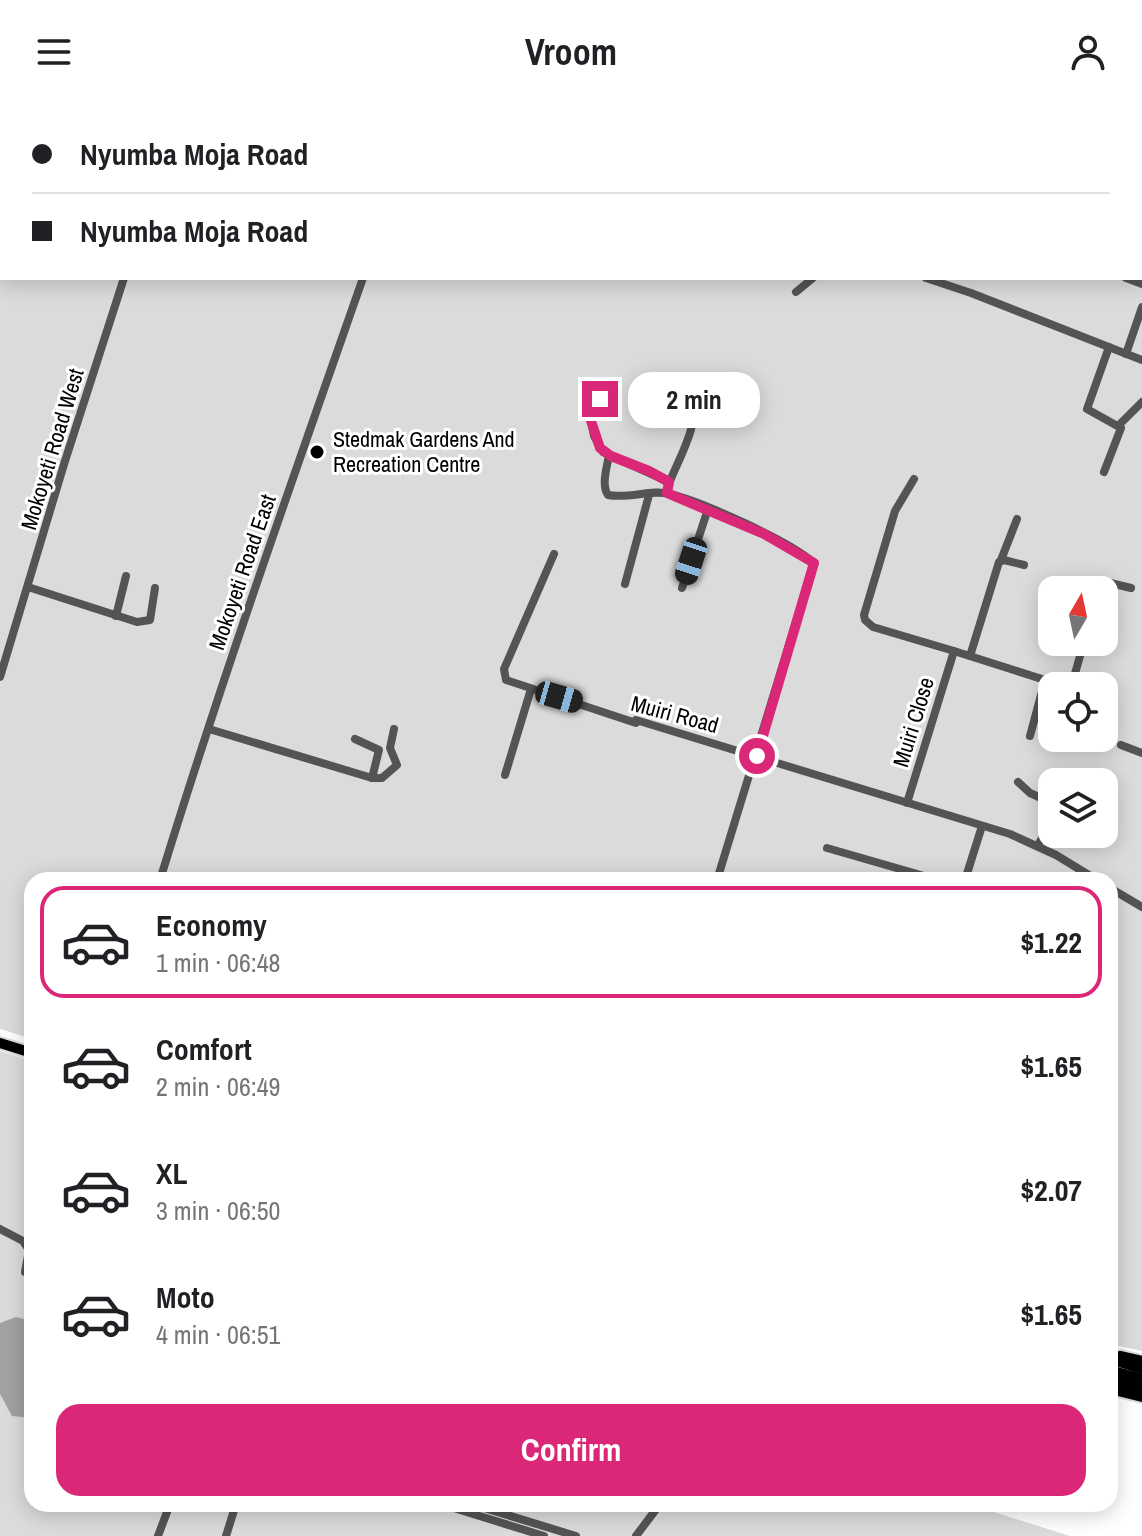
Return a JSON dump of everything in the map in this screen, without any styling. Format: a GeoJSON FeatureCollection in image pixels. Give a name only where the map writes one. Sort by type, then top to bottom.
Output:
{"type":"FeatureCollection","features":[{"type":"Feature","properties":{"kind":"main road"},"geometry":{"type":"LineString","coordinates":[[0,1043],[24,1050]]}},
{"type":"Feature","properties":{"kind":"main road"},"geometry":{"type":"LineString","coordinates":[[1118,1358],[1142,1361]]}},
{"type":"Feature","properties":{"kind":"main road"},"geometry":{"type":"LineString","coordinates":[[1118,1360],[1142,1369]]}},
{"type":"Feature","properties":{"kind":"main road"},"geometry":{"type":"LineString","coordinates":[[1118,1372],[1142,1379]]}},
{"type":"Feature","properties":{"kind":"main road"},"geometry":{"type":"LineString","coordinates":[[1118,1382],[1142,1389]]}},
{"type":"Feature","properties":{"kind":"main road"},"geometry":{"type":"LineString","coordinates":[[1118,1391],[1142,1397]]}},
{"type":"Feature","properties":{"kind":"street","name":"Mokoyeti Road West"},"geometry":{"type":"LineString","coordinates":[[0,677],[123,280]]}},
{"type":"Feature","properties":{"kind":"street","name":"Mokoyeti Road East"},"geometry":{"type":"LineString","coordinates":[[163,872],[303,443],[333,369],[362,280]]}},
{"type":"Feature","properties":{"kind":"street"},"geometry":{"type":"LineString","coordinates":[[796,292],[811,280]]}},
{"type":"Feature","properties":{"kind":"street"},"geometry":{"type":"LineString","coordinates":[[932,280],[1142,360]]}},
{"type":"Feature","properties":{"kind":"street"},"geometry":{"type":"LineString","coordinates":[[1126,354],[1142,307]]}},
{"type":"Feature","properties":{"kind":"street"},"geometry":{"type":"LineString","coordinates":[[1104,472],[1121,431],[1119,425],[1087,409],[1109,347]]}},
{"type":"Feature","properties":{"kind":"street"},"geometry":{"type":"LineString","coordinates":[[666,389],[690,400],[694,411],[667,493]]}},
{"type":"Feature","properties":{"kind":"street"},"geometry":{"type":"LineString","coordinates":[[600,399],[593,413],[592,425],[600,448],[669,482]]}},
{"type":"Feature","properties":{"kind":"street"},"geometry":{"type":"LineString","coordinates":[[1119,425],[1142,402]]}},
{"type":"Feature","properties":{"kind":"street"},"geometry":{"type":"LineString","coordinates":[[609,455],[606,494],[626,498],[667,493],[764,534],[814,563],[720,872]]}},
{"type":"Feature","properties":{"kind":"street"},"geometry":{"type":"LineString","coordinates":[[914,479],[895,511],[864,618],[868,624],[882,629],[1038,678]]}},
{"type":"Feature","properties":{"kind":"street"},"geometry":{"type":"LineString","coordinates":[[625,584],[649,495]]}},
{"type":"Feature","properties":{"kind":"street"},"geometry":{"type":"LineString","coordinates":[[682,588],[708,509]]}},
{"type":"Feature","properties":{"kind":"street"},"geometry":{"type":"LineString","coordinates":[[970,656],[1017,519]]}},
{"type":"Feature","properties":{"kind":"street","name":"Muiri Road"},"geometry":{"type":"LineString","coordinates":[[554,554],[504,669],[506,680],[636,723],[636,720],[757,756],[1038,845]]}},
{"type":"Feature","properties":{"kind":"street"},"geometry":{"type":"LineString","coordinates":[[1001,560],[1024,565]]}},
{"type":"Feature","properties":{"kind":"street"},"geometry":{"type":"LineString","coordinates":[[116,616],[126,576]]}},
{"type":"Feature","properties":{"kind":"street"},"geometry":{"type":"LineString","coordinates":[[1118,585],[1131,588]]}},
{"type":"Feature","properties":{"kind":"street"},"geometry":{"type":"LineString","coordinates":[[28,587],[137,622],[149,622],[154,608],[155,588]]}},
{"type":"Feature","properties":{"kind":"street","name":"Muiri Close"},"geometry":{"type":"LineString","coordinates":[[907,803],[954,651]]}},
{"type":"Feature","properties":{"kind":"street"},"geometry":{"type":"LineString","coordinates":[[505,775],[531,689]]}},
{"type":"Feature","properties":{"kind":"street"},"geometry":{"type":"LineString","coordinates":[[1030,736],[1038,706]]}},
{"type":"Feature","properties":{"kind":"street"},"geometry":{"type":"LineString","coordinates":[[209,729],[372,778],[383,778],[396,768],[390,748],[394,729]]}},
{"type":"Feature","properties":{"kind":"street"},"geometry":{"type":"LineString","coordinates":[[355,739],[379,750],[372,778]]}},
{"type":"Feature","properties":{"kind":"street"},"geometry":{"type":"LineString","coordinates":[[1121,745],[1142,753]]}},
{"type":"Feature","properties":{"kind":"street"},"geometry":{"type":"LineString","coordinates":[[1018,782],[1038,797]]}},
{"type":"Feature","properties":{"kind":"street"},"geometry":{"type":"LineString","coordinates":[[968,872],[982,826]]}},
{"type":"Feature","properties":{"kind":"street"},"geometry":{"type":"LineString","coordinates":[[827,848],[910,872]]}},
{"type":"Feature","properties":{"kind":"street","name":"Muiri Road"},"geometry":{"type":"LineString","coordinates":[[1043,848],[1082,872]]}},
{"type":"Feature","properties":{"kind":"street"},"geometry":{"type":"LineString","coordinates":[[1118,893],[1142,907]]}},
{"type":"Feature","properties":{"kind":"street"},"geometry":{"type":"LineString","coordinates":[[0,1229],[24,1242]]}},
{"type":"Feature","properties":{"kind":"street"},"geometry":{"type":"LineString","coordinates":[[158,1536],[167,1512]]}},
{"type":"Feature","properties":{"kind":"street"},"geometry":{"type":"LineString","coordinates":[[226,1536],[234,1512]]}},
{"type":"Feature","properties":{"kind":"street"},"geometry":{"type":"LineString","coordinates":[[467,1512],[544,1536]]}},
{"type":"Feature","properties":{"kind":"street"},"geometry":{"type":"LineString","coordinates":[[497,1512],[576,1536]]}},
{"type":"Feature","properties":{"kind":"street"},"geometry":{"type":"LineString","coordinates":[[636,1536],[654,1512]]}},
{"type":"Feature","properties":{"kind":"shaded area"},"geometry":{"type":"Polygon","coordinates":[[[0,280],[1142,280],[1142,1351],[1118,1346],[1118,872],[24,872],[24,1036],[0,1029],[0,280]]]}},
{"type":"Feature","properties":{"kind":"shaded area"},"geometry":{"type":"Polygon","coordinates":[[[0,1051],[24,1058],[24,1512],[994,1512],[1070,1536],[0,1536],[0,1051]]]}},
{"type":"Feature","properties":{"kind":"shaded area"},"geometry":{"type":"Polygon","coordinates":[[[16,1317],[24,1319],[24,1417],[12,1416],[0,1394],[0,1323],[16,1317]]]}},
{"type":"Feature","properties":{"kind":"place","name":"Stedmak Gardens And Recreation Centre"},"geometry":{"type":"Point","coordinates":[317,452]}},
{"type":"Feature","properties":{"kind":"route"},"geometry":{"type":"LineString","coordinates":[[600,399],[591,421],[594,436],[603,452],[669,482],[667,493],[764,534],[814,563],[757,756]]}}]}
